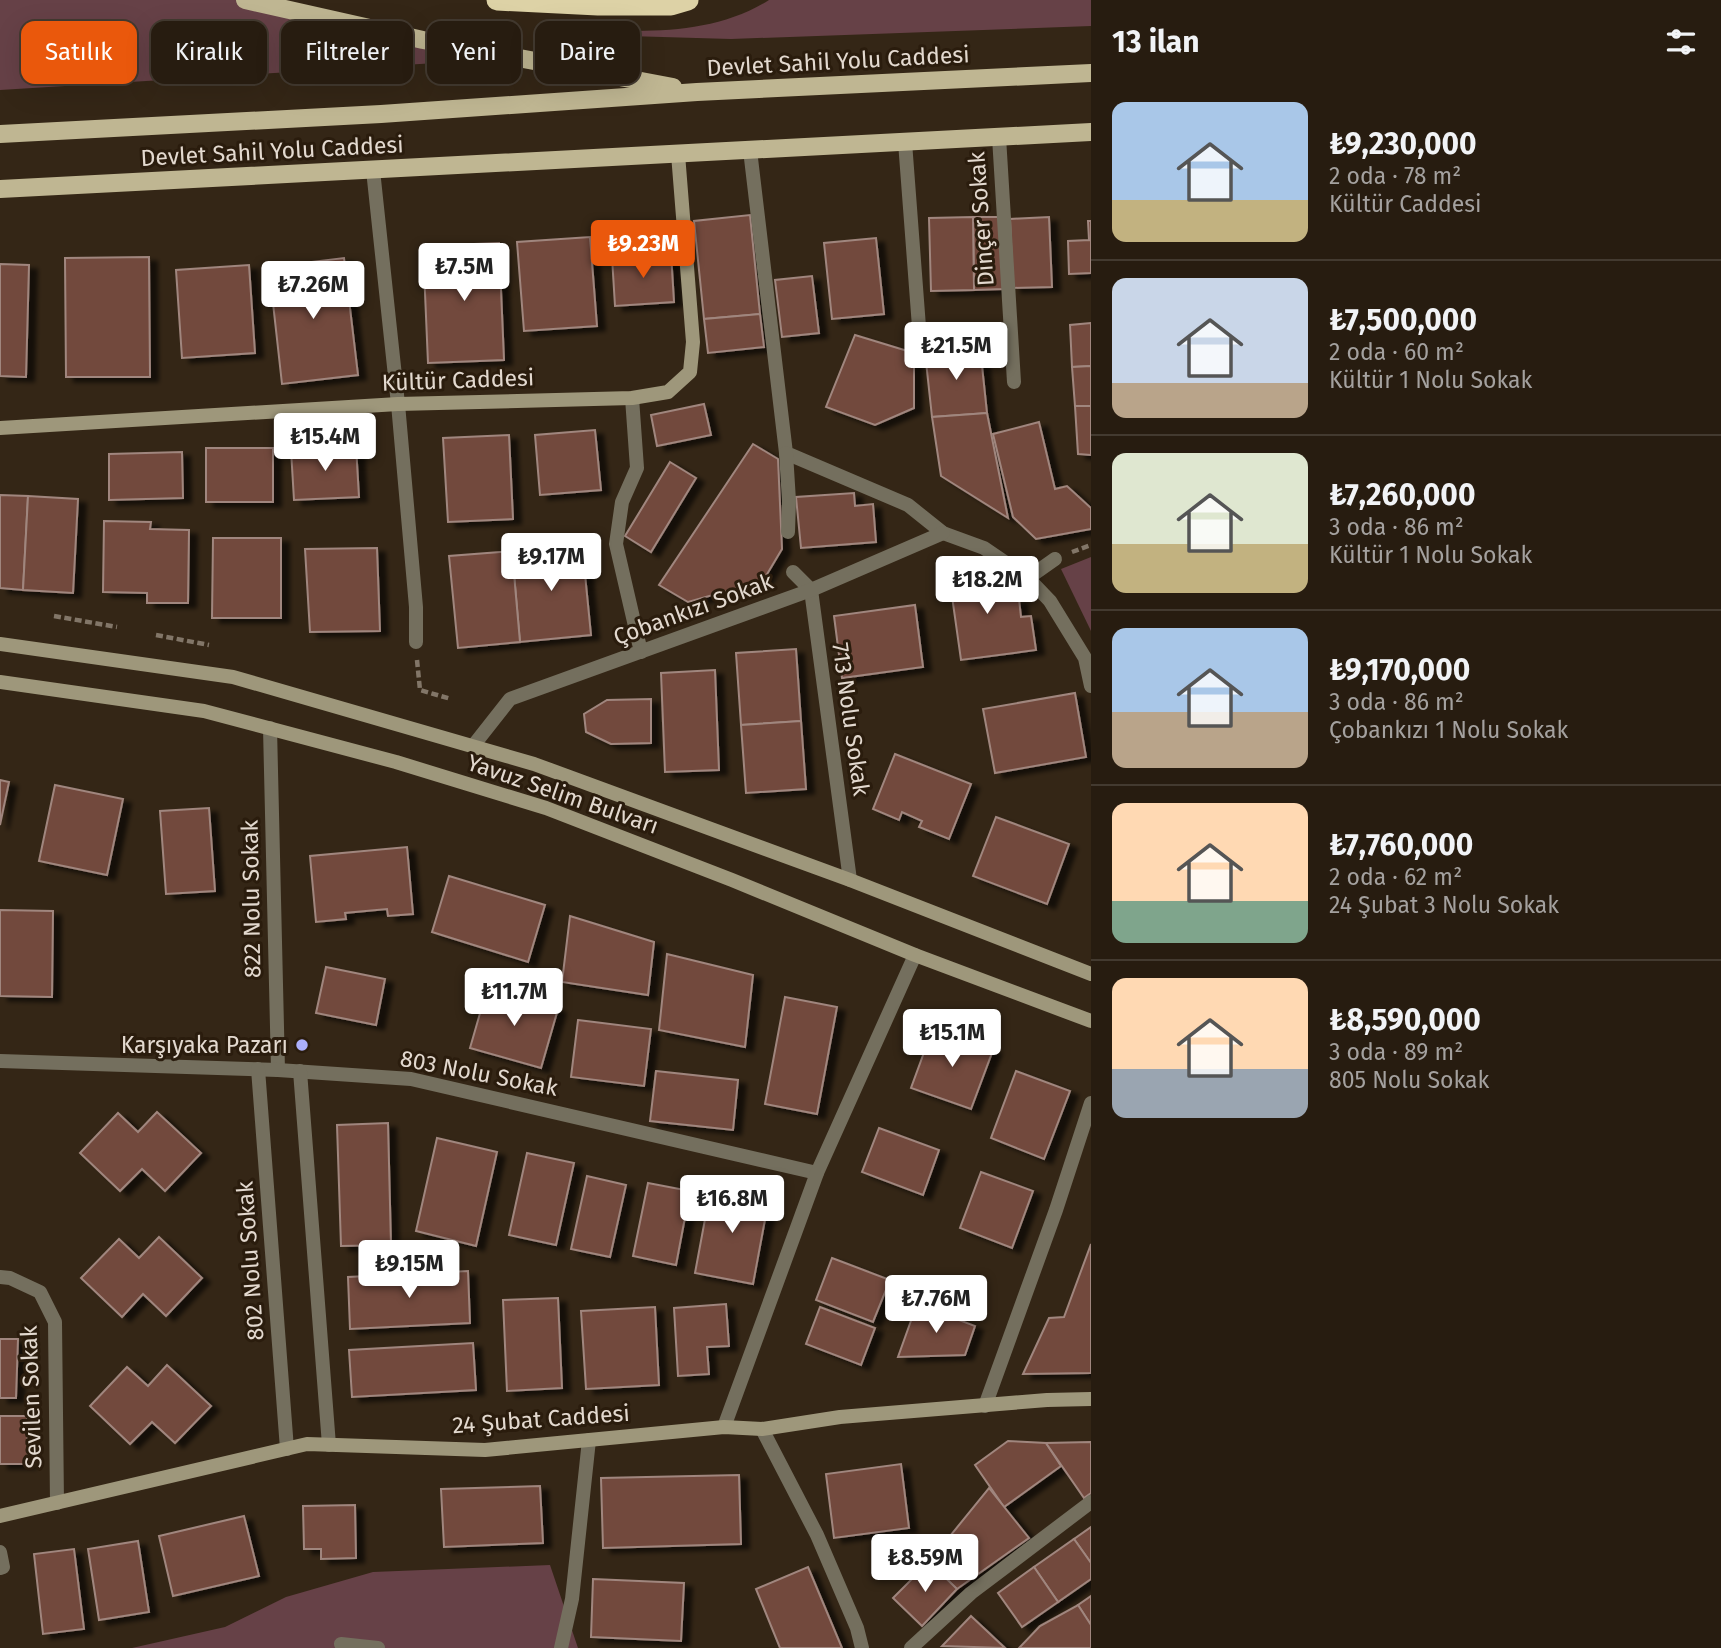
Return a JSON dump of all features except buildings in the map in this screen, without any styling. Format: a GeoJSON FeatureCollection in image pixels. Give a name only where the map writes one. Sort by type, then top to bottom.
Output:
{"type":"FeatureCollection","features":[{"type":"Feature","properties":{"kind":"highway"},"geometry":{"type":"LineString","coordinates":[[497,0],[671,5],[688,0]]}},
{"type":"Feature","properties":{"kind":"main road"},"geometry":{"type":"LineString","coordinates":[[245,0],[423,40],[697,92]]}},
{"type":"Feature","properties":{"kind":"main road","name":"Devlet Sahil Yolu Caddesi"},"geometry":{"type":"LineString","coordinates":[[0,134],[381,114],[697,92],[1091,73]]}},
{"type":"Feature","properties":{"kind":"main road","name":"Devlet Sahil Yolu Caddesi"},"geometry":{"type":"LineString","coordinates":[[0,189],[1091,132]]}},
{"type":"Feature","properties":{"kind":"main road","name":"Kültür Caddesi"},"geometry":{"type":"LineString","coordinates":[[0,428],[398,404],[632,398],[668,392],[690,372],[693,342],[678,154]]}},
{"type":"Feature","properties":{"kind":"main road","name":"Yavuz Selim Bulvarı"},"geometry":{"type":"LineString","coordinates":[[0,644],[233,677],[534,764],[850,880],[1091,974]]}},
{"type":"Feature","properties":{"kind":"main road","name":"Yavuz Selim Bulvarı"},"geometry":{"type":"LineString","coordinates":[[0,682],[204,711],[396,762],[545,808],[732,880],[915,955],[1091,1021]]}},
{"type":"Feature","properties":{"kind":"main road","name":"24 Şubat Caddesi"},"geometry":{"type":"LineString","coordinates":[[0,1517],[307,1444],[485,1450],[724,1427],[762,1429],[841,1417],[1047,1400],[1091,1399]]}},
{"type":"Feature","properties":{"kind":"street","name":"Dinçer Sokak"},"geometry":{"type":"LineString","coordinates":[[999,137],[1014,382]]}},
{"type":"Feature","properties":{"kind":"street"},"geometry":{"type":"LineString","coordinates":[[905,142],[920,340]]}},
{"type":"Feature","properties":{"kind":"street"},"geometry":{"type":"LineString","coordinates":[[750,150],[786,453],[788,532]]}},
{"type":"Feature","properties":{"kind":"street"},"geometry":{"type":"LineString","coordinates":[[373,170],[398,404],[416,607],[415,642]]}},
{"type":"Feature","properties":{"kind":"street"},"geometry":{"type":"LineString","coordinates":[[632,398],[637,468],[622,502],[616,544],[641,652]]}},
{"type":"Feature","properties":{"kind":"street"},"geometry":{"type":"LineString","coordinates":[[786,453],[908,505],[943,533],[984,548],[1028,578],[1050,601],[1086,658],[1091,686]]}},
{"type":"Feature","properties":{"kind":"street","name":"Çobankızı Sokak"},"geometry":{"type":"LineString","coordinates":[[474,746],[510,699],[811,590],[943,533]]}},
{"type":"Feature","properties":{"kind":"street"},"geometry":{"type":"LineString","coordinates":[[1028,578],[1055,559]]}},
{"type":"Feature","properties":{"kind":"street"},"geometry":{"type":"LineString","coordinates":[[793,572],[811,590]]}},
{"type":"Feature","properties":{"kind":"street","name":"713 Nolu Sokak"},"geometry":{"type":"LineString","coordinates":[[811,590],[850,880]]}},
{"type":"Feature","properties":{"kind":"street","name":"822 Nolu Sokak"},"geometry":{"type":"LineString","coordinates":[[270,728],[278,1069]]}},
{"type":"Feature","properties":{"kind":"street"},"geometry":{"type":"LineString","coordinates":[[724,1427],[817,1173],[915,955]]}},
{"type":"Feature","properties":{"kind":"street","name":"803 Nolu Sokak"},"geometry":{"type":"LineString","coordinates":[[0,1062],[278,1069],[411,1079],[817,1173]]}},
{"type":"Feature","properties":{"kind":"street","name":"802 Nolu Sokak"},"geometry":{"type":"LineString","coordinates":[[258,1069],[287,1449]]}},
{"type":"Feature","properties":{"kind":"street"},"geometry":{"type":"LineString","coordinates":[[300,1071],[328,1445]]}},
{"type":"Feature","properties":{"kind":"street"},"geometry":{"type":"LineString","coordinates":[[985,1406],[1056,1210],[1091,1103]]}},
{"type":"Feature","properties":{"kind":"street","name":"Sevilen Sokak"},"geometry":{"type":"LineString","coordinates":[[0,1277],[10,1278],[40,1292],[55,1322],[57,1503]]}},
{"type":"Feature","properties":{"kind":"street"},"geometry":{"type":"LineString","coordinates":[[762,1429],[817,1535],[857,1628],[862,1648]]}},
{"type":"Feature","properties":{"kind":"street"},"geometry":{"type":"LineString","coordinates":[[561,1648],[572,1599],[589,1440]]}},
{"type":"Feature","properties":{"kind":"street"},"geometry":{"type":"LineString","coordinates":[[911,1648],[971,1593],[1091,1502]]}},
{"type":"Feature","properties":{"kind":"street"},"geometry":{"type":"LineString","coordinates":[[0,1552],[3,1567],[0,1567]]}},
{"type":"Feature","properties":{"kind":"street"},"geometry":{"type":"LineString","coordinates":[[341,1644],[378,1648]]}},
{"type":"Feature","properties":{"kind":"path"},"geometry":{"type":"LineString","coordinates":[[54,617],[117,627]]}},
{"type":"Feature","properties":{"kind":"path"},"geometry":{"type":"LineString","coordinates":[[156,635],[209,645]]}},
{"type":"Feature","properties":{"kind":"path"},"geometry":{"type":"LineString","coordinates":[[415,642],[420,690],[451,699]]}},
{"type":"Feature","properties":{"kind":"shaded area"},"geometry":{"type":"Polygon","coordinates":[[[0,0],[245,0],[338,21],[281,21],[281,73],[267,73],[267,21],[151,21],[151,81],[137,82],[137,21],[21,21],[21,84],[97,84],[0,90],[0,0]]]}},
{"type":"Feature","properties":{"kind":"shaded area"},"geometry":{"type":"Polygon","coordinates":[[[769,0],[1091,0],[1091,26],[731,39],[640,36],[640,31],[688,28],[743,13],[769,0]]]}},
{"type":"Feature","properties":{"kind":"shaded area"},"geometry":{"type":"Polygon","coordinates":[[[413,38],[423,40],[427,47],[427,64],[413,64],[413,38]]]}},
{"type":"Feature","properties":{"kind":"shaded area"},"geometry":{"type":"Polygon","coordinates":[[[1091,557],[1091,631],[1061,569],[1091,557]]]}},
{"type":"Feature","properties":{"kind":"shaded area"},"geometry":{"type":"Polygon","coordinates":[[[550,1565],[578,1648],[132,1648],[225,1627],[286,1597],[373,1572],[550,1565]]]}},
{"type":"Feature","properties":{"kind":"place","name":"Karşıyaka Pazarı"},"geometry":{"type":"Point","coordinates":[302,1045]}}]}
